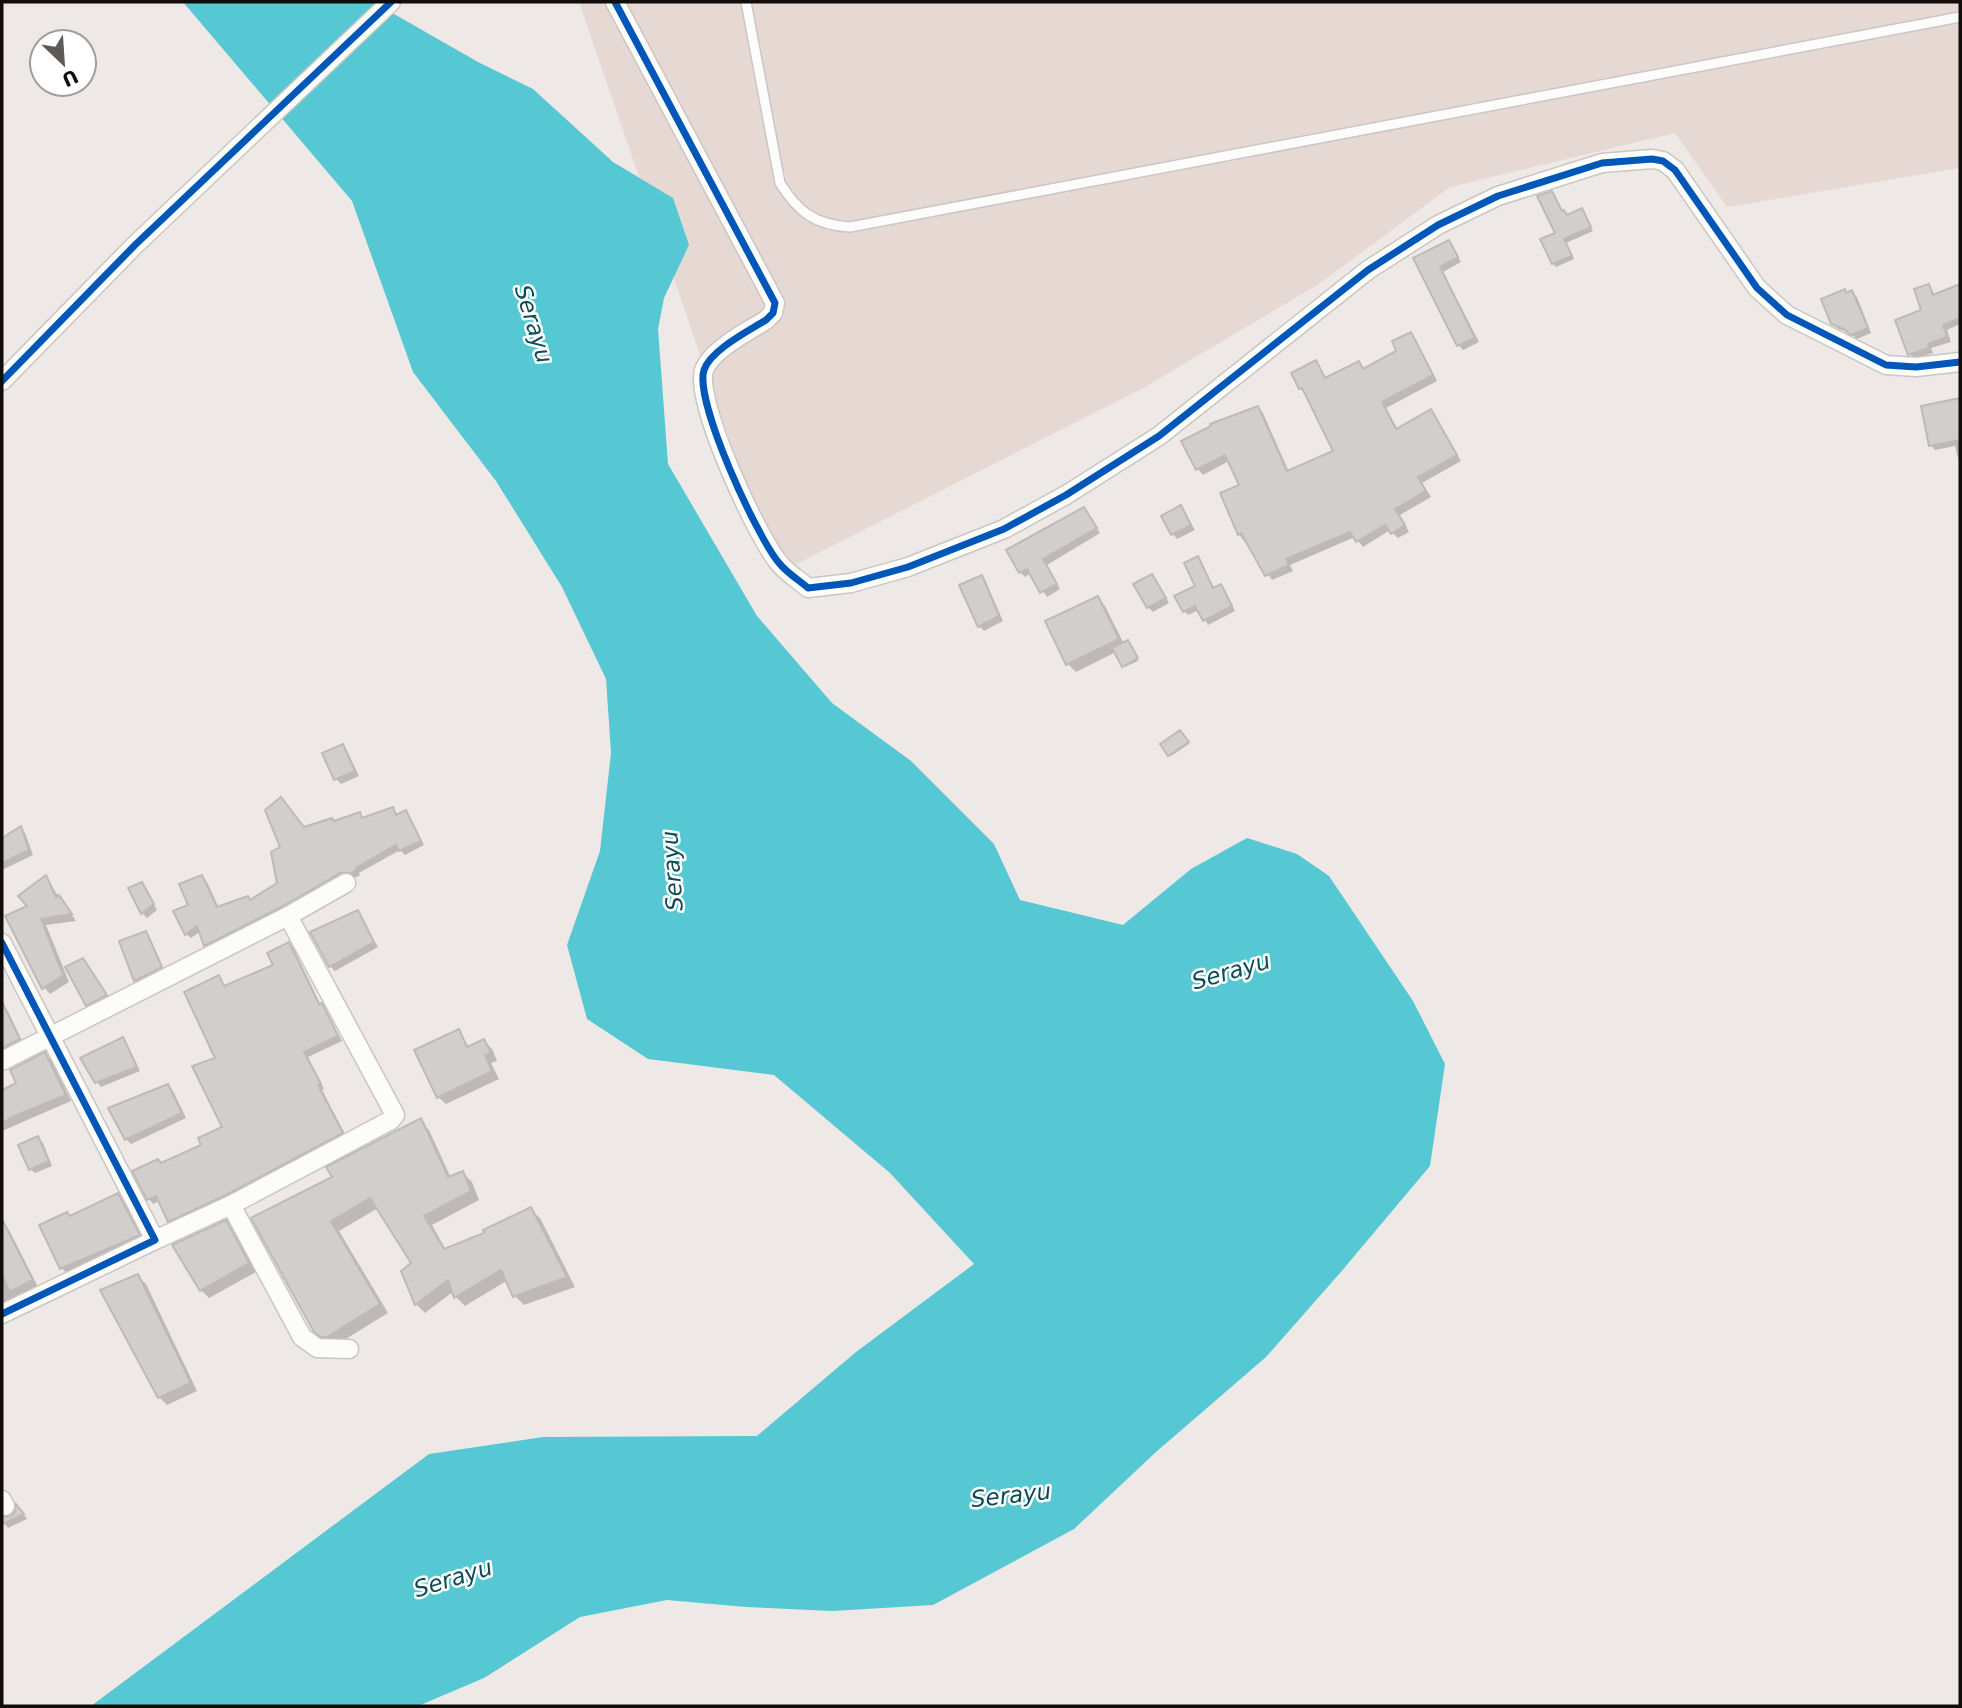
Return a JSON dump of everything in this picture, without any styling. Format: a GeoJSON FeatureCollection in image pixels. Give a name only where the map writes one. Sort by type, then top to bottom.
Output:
{"type":"FeatureCollection","features":[{"type":"Feature","properties":{"kind":"street"},"geometry":{"type":"LineString","coordinates":[[2,381],[135,245],[391,2]]}},
{"type":"Feature","properties":{"kind":"street"},"geometry":{"type":"LineString","coordinates":[[615,2],[775,303],[773,313],[765,320],[712,356],[705,369],[703,392],[713,425],[754,524],[780,564],[808,588],[851,583],[908,567],[1004,529],[1066,495],[1159,436],[1368,270],[1438,225],[1498,196],[1602,163],[1652,159],[1663,161],[1675,170],[1757,288],[1787,315],[1807,327],[1886,365],[1943,366],[1960,362]]}},
{"type":"Feature","properties":{"kind":"street"},"geometry":{"type":"LineString","coordinates":[[2,1060],[288,916],[346,883]]}},
{"type":"Feature","properties":{"kind":"street"},"geometry":{"type":"LineString","coordinates":[[2,1314],[231,1205],[391,1120],[395,1115],[288,916]]}},
{"type":"Feature","properties":{"kind":"street"},"geometry":{"type":"LineString","coordinates":[[2,943],[155,1240]]}},
{"type":"Feature","properties":{"kind":"street"},"geometry":{"type":"LineString","coordinates":[[231,1205],[302,1337],[317,1348],[349,1349]]}},
{"type":"Feature","properties":{"kind":"lane"},"geometry":{"type":"LineString","coordinates":[[746,2],[780,183],[792,201],[811,218],[830,226],[850,227],[1960,17]]}},
{"type":"Feature","properties":{"kind":"shaded area"},"geometry":{"type":"Polygon","coordinates":[[[579,2],[1960,2],[1960,168],[1727,207],[1675,133],[1450,187],[1319,284],[1145,387],[777,574],[579,2]]]}},
{"type":"Feature","properties":{"kind":"water","name":"Serayu"},"geometry":{"type":"Polygon","coordinates":[[[183,2],[373,2],[478,62],[533,89],[613,162],[673,198],[689,245],[664,298],[658,329],[668,464],[757,616],[832,703],[911,761],[994,844],[1020,900],[1123,925],[1191,869],[1247,838],[1297,854],[1329,876],[1413,1001],[1445,1064],[1430,1166],[1266,1357],[1156,1452],[1074,1529],[933,1605],[832,1611],[667,1600],[580,1617],[484,1678],[418,1706],[91,1706],[429,1454],[543,1437],[757,1436],[856,1352],[974,1264],[890,1173],[774,1075],[648,1059],[587,1019],[567,945],[600,851],[611,753],[606,679],[562,587],[496,481],[413,372],[352,201],[183,2]]]}},
{"type":"Feature","properties":{"kind":"building"},"geometry":{"type":"Polygon","coordinates":[[[1552,191],[1562,211],[1567,215],[1582,208],[1591,227],[1564,239],[1572,256],[1552,264],[1540,239],[1555,233],[1537,196],[1552,191]]]}},
{"type":"Feature","properties":{"kind":"building"},"geometry":{"type":"Polygon","coordinates":[[[1449,240],[1458,257],[1440,267],[1475,338],[1457,346],[1413,258],[1449,240]]]}},
{"type":"Feature","properties":{"kind":"building"},"geometry":{"type":"Polygon","coordinates":[[[1929,284],[1933,295],[1960,284],[1960,318],[1943,325],[1947,337],[1928,344],[1929,348],[1908,355],[1895,320],[1921,310],[1914,289],[1929,284]]]}},
{"type":"Feature","properties":{"kind":"building"},"geometry":{"type":"Polygon","coordinates":[[[1845,289],[1846,293],[1852,290],[1868,328],[1851,335],[1831,324],[1821,299],[1845,289]]]}},
{"type":"Feature","properties":{"kind":"building"},"geometry":{"type":"Polygon","coordinates":[[[1411,332],[1433,375],[1382,402],[1396,429],[1431,409],[1457,455],[1418,477],[1426,491],[1395,509],[1405,525],[1391,534],[1385,525],[1356,542],[1350,532],[1286,559],[1289,565],[1265,576],[1241,533],[1238,535],[1220,493],[1239,485],[1225,455],[1196,470],[1181,441],[1211,426],[1210,424],[1258,406],[1287,471],[1333,451],[1302,388],[1299,389],[1291,373],[1316,360],[1325,378],[1359,361],[1363,369],[1396,351],[1392,341],[1411,332]]]}},
{"type":"Feature","properties":{"kind":"building"},"geometry":{"type":"Polygon","coordinates":[[[1960,398],[1960,440],[1929,446],[1921,406],[1960,398]]]}},
{"type":"Feature","properties":{"kind":"building"},"geometry":{"type":"Polygon","coordinates":[[[1181,505],[1191,525],[1171,535],[1161,516],[1181,505]]]}},
{"type":"Feature","properties":{"kind":"building"},"geometry":{"type":"Polygon","coordinates":[[[1084,507],[1097,528],[1043,559],[1057,584],[1040,593],[1027,569],[1019,573],[1006,550],[1084,507]]]}},
{"type":"Feature","properties":{"kind":"building"},"geometry":{"type":"Polygon","coordinates":[[[1198,556],[1213,588],[1221,584],[1232,606],[1203,621],[1195,606],[1183,612],[1174,596],[1195,586],[1184,563],[1198,556]]]}},
{"type":"Feature","properties":{"kind":"building"},"geometry":{"type":"Polygon","coordinates":[[[1152,574],[1166,598],[1147,608],[1133,584],[1152,574]]]}},
{"type":"Feature","properties":{"kind":"building"},"geometry":{"type":"Polygon","coordinates":[[[982,575],[999,616],[978,627],[959,585],[982,575]]]}},
{"type":"Feature","properties":{"kind":"building"},"geometry":{"type":"Polygon","coordinates":[[[1098,596],[1119,639],[1066,665],[1045,621],[1098,596]]]}},
{"type":"Feature","properties":{"kind":"building"},"geometry":{"type":"Polygon","coordinates":[[[1128,640],[1138,658],[1122,667],[1112,648],[1128,640]]]}},
{"type":"Feature","properties":{"kind":"building"},"geometry":{"type":"Polygon","coordinates":[[[1180,730],[1189,742],[1168,756],[1160,744],[1180,730]]]}},
{"type":"Feature","properties":{"kind":"building"},"geometry":{"type":"Polygon","coordinates":[[[343,744],[355,771],[334,780],[322,753],[343,744]]]}},
{"type":"Feature","properties":{"kind":"building"},"geometry":{"type":"Polygon","coordinates":[[[281,797],[304,827],[360,812],[362,818],[393,807],[396,815],[406,810],[421,841],[399,851],[396,845],[352,873],[340,873],[283,906],[204,946],[197,926],[185,935],[173,911],[188,905],[179,884],[202,875],[217,907],[248,896],[250,900],[277,883],[271,852],[280,847],[265,810],[281,797]]]}},
{"type":"Feature","properties":{"kind":"building"},"geometry":{"type":"Polygon","coordinates":[[[21,826],[29,850],[2,863],[2,838],[21,826]]]}},
{"type":"Feature","properties":{"kind":"building"},"geometry":{"type":"Polygon","coordinates":[[[46,875],[56,897],[59,895],[72,914],[41,919],[63,975],[42,989],[5,916],[27,906],[18,896],[46,875]]]}},
{"type":"Feature","properties":{"kind":"building"},"geometry":{"type":"Polygon","coordinates":[[[142,882],[154,904],[141,914],[128,888],[142,882]]]}},
{"type":"Feature","properties":{"kind":"building"},"geometry":{"type":"Polygon","coordinates":[[[358,910],[374,942],[329,967],[310,932],[358,910]]]}},
{"type":"Feature","properties":{"kind":"building"},"geometry":{"type":"Polygon","coordinates":[[[146,931],[162,967],[134,981],[119,941],[146,931]]]}},
{"type":"Feature","properties":{"kind":"building"},"geometry":{"type":"Polygon","coordinates":[[[289,942],[338,1036],[304,1052],[343,1133],[226,1195],[168,1222],[156,1196],[147,1200],[132,1171],[158,1159],[161,1163],[201,1145],[198,1138],[222,1127],[192,1066],[215,1058],[184,992],[219,975],[224,986],[273,965],[267,953],[289,942]]]}},
{"type":"Feature","properties":{"kind":"building"},"geometry":{"type":"Polygon","coordinates":[[[83,958],[107,995],[86,1006],[65,967],[83,958]]]}},
{"type":"Feature","properties":{"kind":"building"},"geometry":{"type":"Polygon","coordinates":[[[2,1002],[20,1039],[2,1048],[2,1002]]]}},
{"type":"Feature","properties":{"kind":"building"},"geometry":{"type":"Polygon","coordinates":[[[459,1029],[467,1047],[484,1039],[491,1053],[485,1055],[492,1071],[437,1098],[414,1050],[459,1029]]]}},
{"type":"Feature","properties":{"kind":"building"},"geometry":{"type":"Polygon","coordinates":[[[123,1037],[137,1067],[95,1083],[80,1058],[123,1037]]]}},
{"type":"Feature","properties":{"kind":"building"},"geometry":{"type":"Polygon","coordinates":[[[45,1052],[66,1095],[2,1123],[2,1090],[16,1083],[10,1070],[45,1052]]]}},
{"type":"Feature","properties":{"kind":"building"},"geometry":{"type":"Polygon","coordinates":[[[168,1084],[182,1113],[125,1140],[108,1108],[168,1084]]]}},
{"type":"Feature","properties":{"kind":"building"},"geometry":{"type":"Polygon","coordinates":[[[421,1118],[448,1177],[463,1171],[471,1191],[424,1216],[444,1249],[484,1233],[483,1230],[531,1207],[567,1277],[513,1297],[501,1270],[454,1298],[448,1280],[415,1305],[401,1271],[411,1263],[370,1198],[331,1221],[380,1304],[327,1337],[321,1337],[314,1332],[251,1218],[332,1177],[326,1167],[421,1118]]]}},
{"type":"Feature","properties":{"kind":"building"},"geometry":{"type":"Polygon","coordinates":[[[38,1136],[49,1161],[29,1170],[18,1145],[38,1136]]]}},
{"type":"Feature","properties":{"kind":"building"},"geometry":{"type":"Polygon","coordinates":[[[118,1193],[140,1235],[60,1269],[39,1225],[67,1212],[70,1216],[118,1193]]]}},
{"type":"Feature","properties":{"kind":"building"},"geometry":{"type":"Polygon","coordinates":[[[2,1219],[33,1280],[10,1292],[2,1275],[2,1219]]]}},
{"type":"Feature","properties":{"kind":"building"},"geometry":{"type":"Polygon","coordinates":[[[226,1220],[249,1263],[200,1291],[172,1245],[226,1220]]]}},
{"type":"Feature","properties":{"kind":"building"},"geometry":{"type":"Polygon","coordinates":[[[138,1274],[191,1383],[158,1398],[100,1290],[138,1274]]]}},
{"type":"Feature","properties":{"kind":"building"},"geometry":{"type":"Polygon","coordinates":[[[16,1504],[24,1514],[2,1524],[2,1517],[11,1516],[15,1512],[16,1504]]]}},
{"type":"Feature","properties":{"kind":"cycle path"},"geometry":{"type":"LineString","coordinates":[[2,381],[135,245],[391,2]]}},
{"type":"Feature","properties":{"kind":"cycle path"},"geometry":{"type":"LineString","coordinates":[[615,2],[775,303],[773,313],[766,320],[714,355],[704,370],[703,386],[718,438],[757,526],[779,563],[808,588],[851,583],[908,567],[1004,529],[1066,495],[1159,436],[1368,270],[1438,225],[1498,196],[1602,163],[1652,159],[1663,161],[1675,170],[1757,288],[1787,315],[1886,365],[1916,367],[1960,362]]}},
{"type":"Feature","properties":{"kind":"cycle path"},"geometry":{"type":"LineString","coordinates":[[2,943],[155,1240],[2,1314]]}}]}
